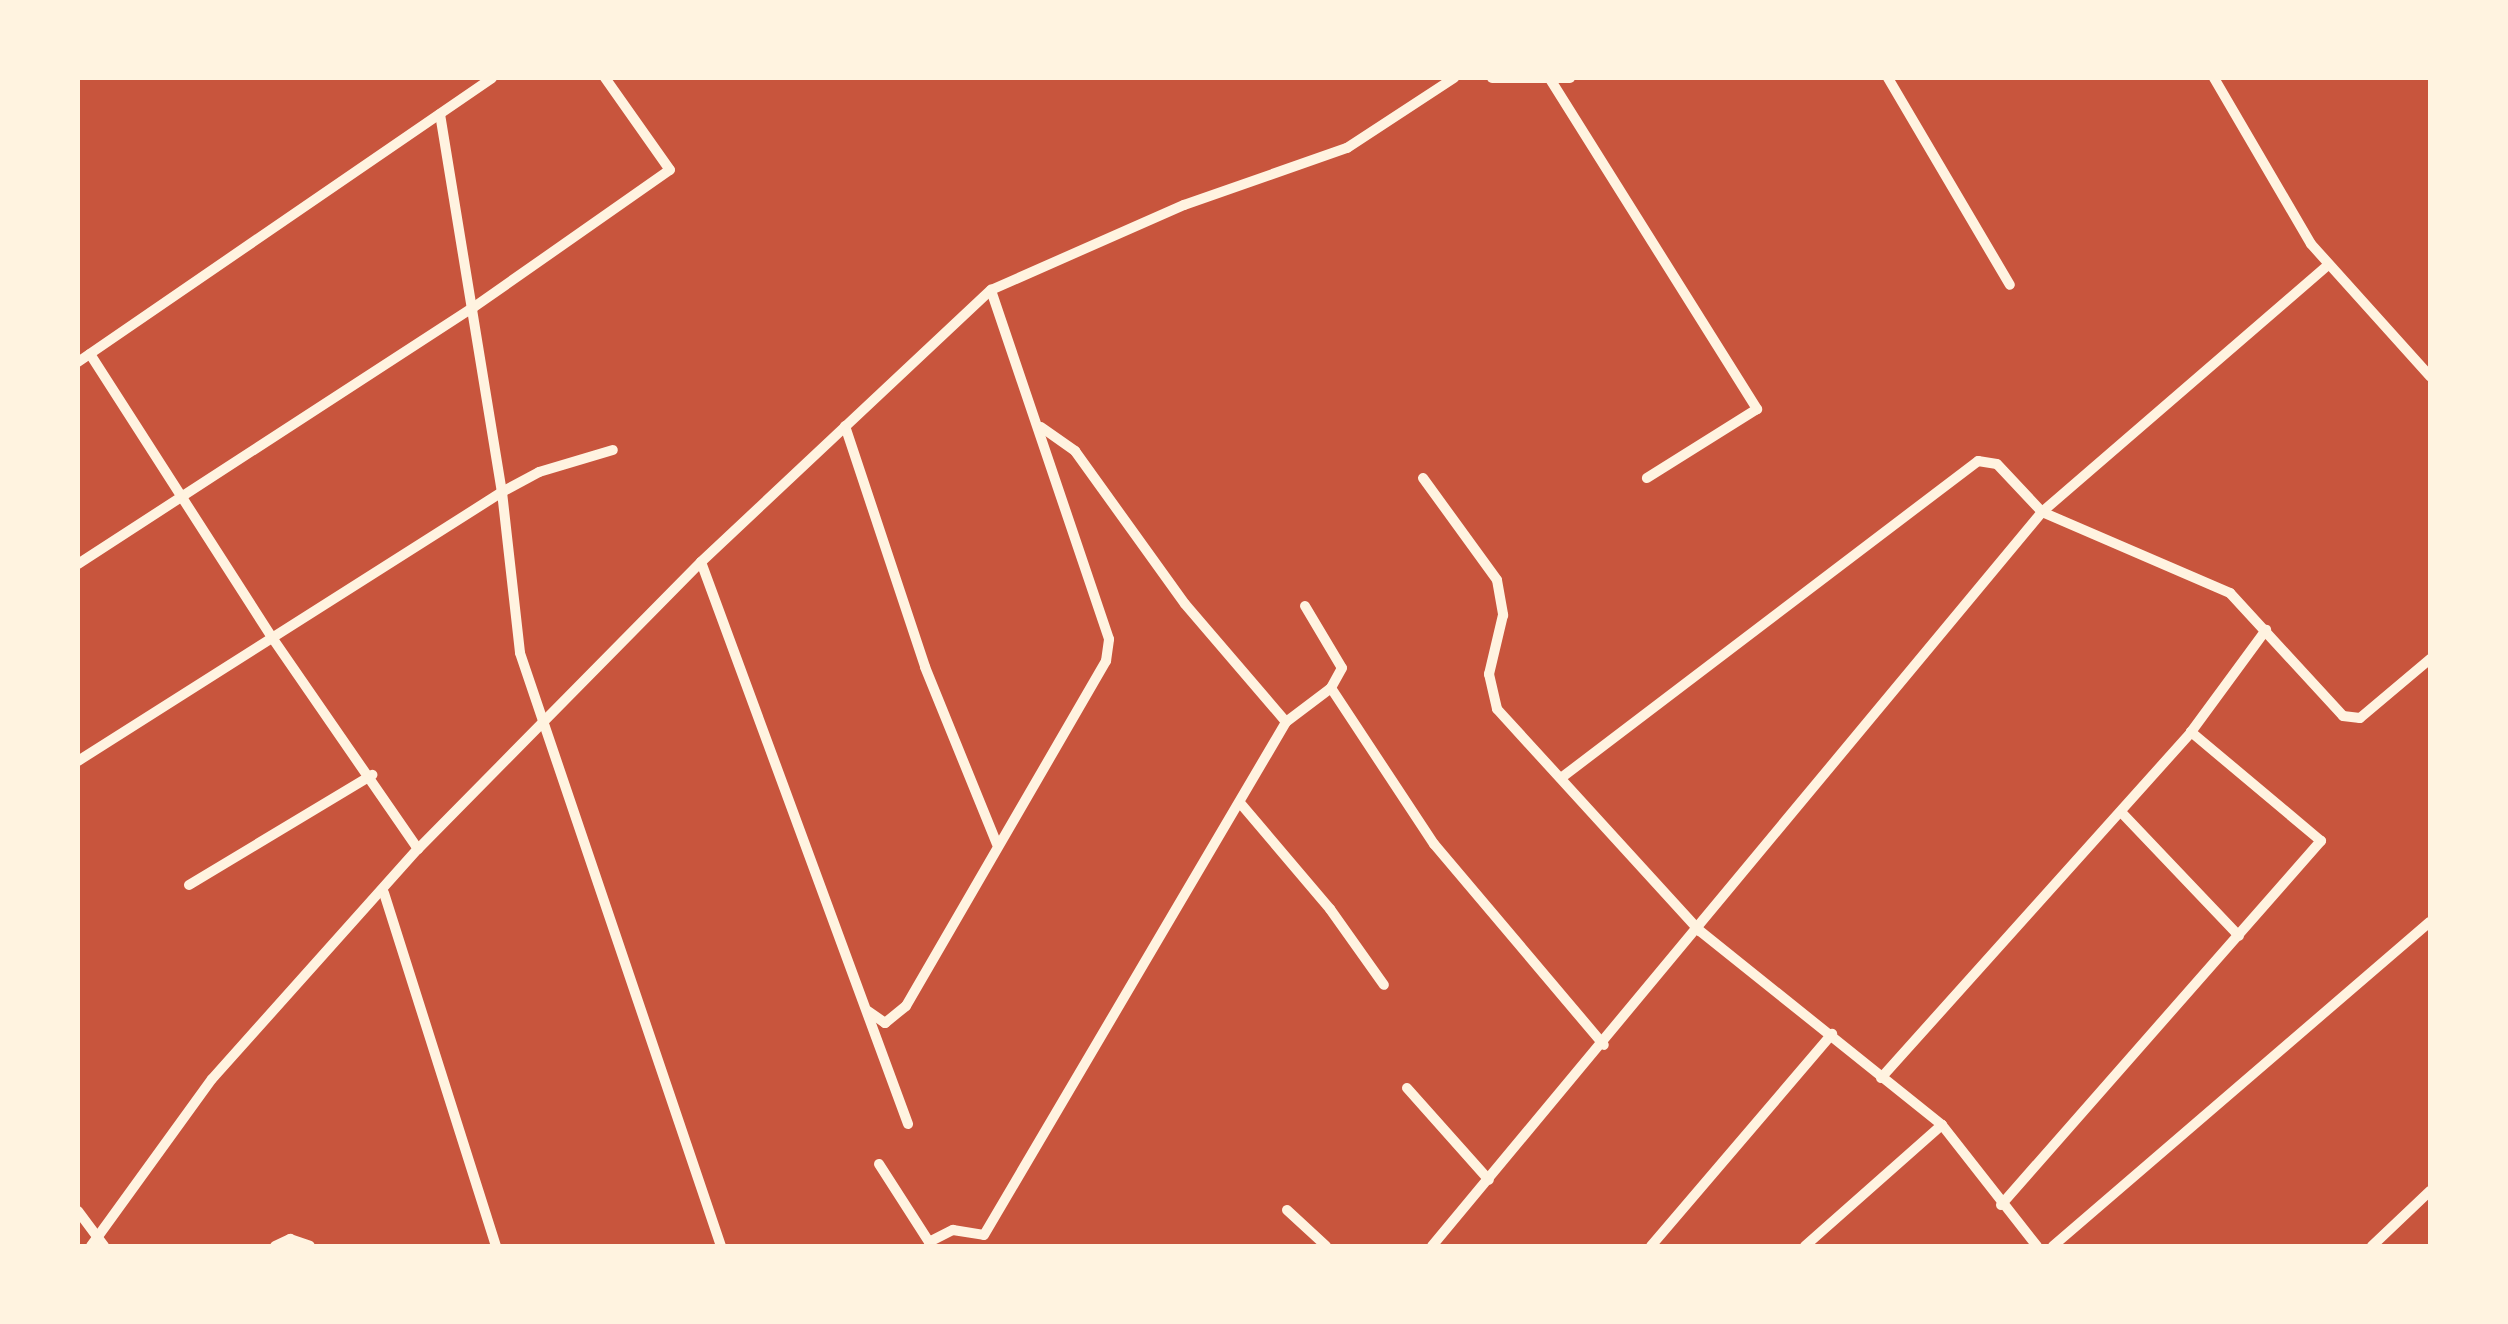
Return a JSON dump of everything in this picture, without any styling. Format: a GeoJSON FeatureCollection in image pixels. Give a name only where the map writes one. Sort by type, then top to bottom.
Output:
{"type":"FeatureCollection","features":[{"type":"Feature","properties":{"kind":"street"},"geometry":{"type":"LineString","coordinates":[[78,362],[492,78]]}},
{"type":"Feature","properties":{"kind":"street"},"geometry":{"type":"LineString","coordinates":[[78,564],[474,307],[670,170],[605,78]]}},
{"type":"Feature","properties":{"kind":"street"},"geometry":{"type":"LineString","coordinates":[[78,1211],[97,1243],[212,1079],[384,893],[418,849],[700,562],[991,290],[1184,205],[1347,148],[1454,78]]}},
{"type":"Feature","properties":{"kind":"street"},"geometry":{"type":"LineString","coordinates":[[1492,78],[1570,78]]}},
{"type":"Feature","properties":{"kind":"street"},"geometry":{"type":"LineString","coordinates":[[1888,78],[2010,284]]}},
{"type":"Feature","properties":{"kind":"street"},"geometry":{"type":"LineString","coordinates":[[2214,78],[2327,266],[2430,376]]}},
{"type":"Feature","properties":{"kind":"street"},"geometry":{"type":"LineString","coordinates":[[1550,80],[1757,409],[1646,478]]}},
{"type":"Feature","properties":{"kind":"street"},"geometry":{"type":"LineString","coordinates":[[440,114],[502,492],[520,653],[540,724],[720,1246]]}},
{"type":"Feature","properties":{"kind":"street"},"geometry":{"type":"LineString","coordinates":[[1432,1246],[1700,931],[2042,512],[2327,266]]}},
{"type":"Feature","properties":{"kind":"street"},"geometry":{"type":"LineString","coordinates":[[868,1012],[886,1023],[899,1015],[1106,661],[1109,639],[1048,471],[1041,426],[991,290]]}},
{"type":"Feature","properties":{"kind":"street"},"geometry":{"type":"LineString","coordinates":[[90,354],[186,497],[271,636],[372,775],[418,849]]}},
{"type":"Feature","properties":{"kind":"street"},"geometry":{"type":"LineString","coordinates":[[845,426],[925,667],[996,844]]}},
{"type":"Feature","properties":{"kind":"street"},"geometry":{"type":"LineString","coordinates":[[1041,426],[1075,451],[1185,604],[1286,722]]}},
{"type":"Feature","properties":{"kind":"street"},"geometry":{"type":"LineString","coordinates":[[78,760],[502,492],[539,472],[614,450]]}},
{"type":"Feature","properties":{"kind":"street"},"geometry":{"type":"LineString","coordinates":[[1561,778],[1978,460],[1997,464],[2042,512],[2230,593],[2343,716],[2360,718],[2430,659]]}},
{"type":"Feature","properties":{"kind":"street"},"geometry":{"type":"LineString","coordinates":[[1423,478],[1497,580],[1502,614],[1489,674],[1498,708],[1700,931],[1942,1125],[2036,1246]]}},
{"type":"Feature","properties":{"kind":"street"},"geometry":{"type":"LineString","coordinates":[[700,562],[908,1124]]}},
{"type":"Feature","properties":{"kind":"street"},"geometry":{"type":"LineString","coordinates":[[984,1236],[1286,722],[1330,688],[1342,668],[1305,606]]}},
{"type":"Feature","properties":{"kind":"street"},"geometry":{"type":"LineString","coordinates":[[1881,1078],[2192,732],[2266,630]]}},
{"type":"Feature","properties":{"kind":"street"},"geometry":{"type":"LineString","coordinates":[[1330,688],[1434,844],[1604,1045]]}},
{"type":"Feature","properties":{"kind":"street"},"geometry":{"type":"LineString","coordinates":[[2002,1205],[2321,840],[2192,732]]}},
{"type":"Feature","properties":{"kind":"street"},"geometry":{"type":"LineString","coordinates":[[189,885],[372,775]]}},
{"type":"Feature","properties":{"kind":"street"},"geometry":{"type":"LineString","coordinates":[[1240,804],[1330,909],[1384,985]]}},
{"type":"Feature","properties":{"kind":"street"},"geometry":{"type":"LineString","coordinates":[[2121,812],[2239,936]]}},
{"type":"Feature","properties":{"kind":"street"},"geometry":{"type":"LineString","coordinates":[[384,893],[496,1246]]}},
{"type":"Feature","properties":{"kind":"street"},"geometry":{"type":"LineString","coordinates":[[2053,1246],[2430,922]]}},
{"type":"Feature","properties":{"kind":"street"},"geometry":{"type":"LineString","coordinates":[[1651,1246],[1832,1034]]}},
{"type":"Feature","properties":{"kind":"street"},"geometry":{"type":"LineString","coordinates":[[1407,1088],[1489,1180]]}},
{"type":"Feature","properties":{"kind":"street"},"geometry":{"type":"LineString","coordinates":[[1805,1246],[1942,1125]]}},
{"type":"Feature","properties":{"kind":"street"},"geometry":{"type":"LineString","coordinates":[[879,1164],[929,1242],[953,1230],[984,1236],[991,1246]]}},
{"type":"Feature","properties":{"kind":"street"},"geometry":{"type":"LineString","coordinates":[[2372,1246],[2430,1191]]}},
{"type":"Feature","properties":{"kind":"street"},"geometry":{"type":"LineString","coordinates":[[1287,1210],[1326,1246]]}},
{"type":"Feature","properties":{"kind":"street"},"geometry":{"type":"LineString","coordinates":[[276,1246],[290,1240],[310,1246]]}}]}
